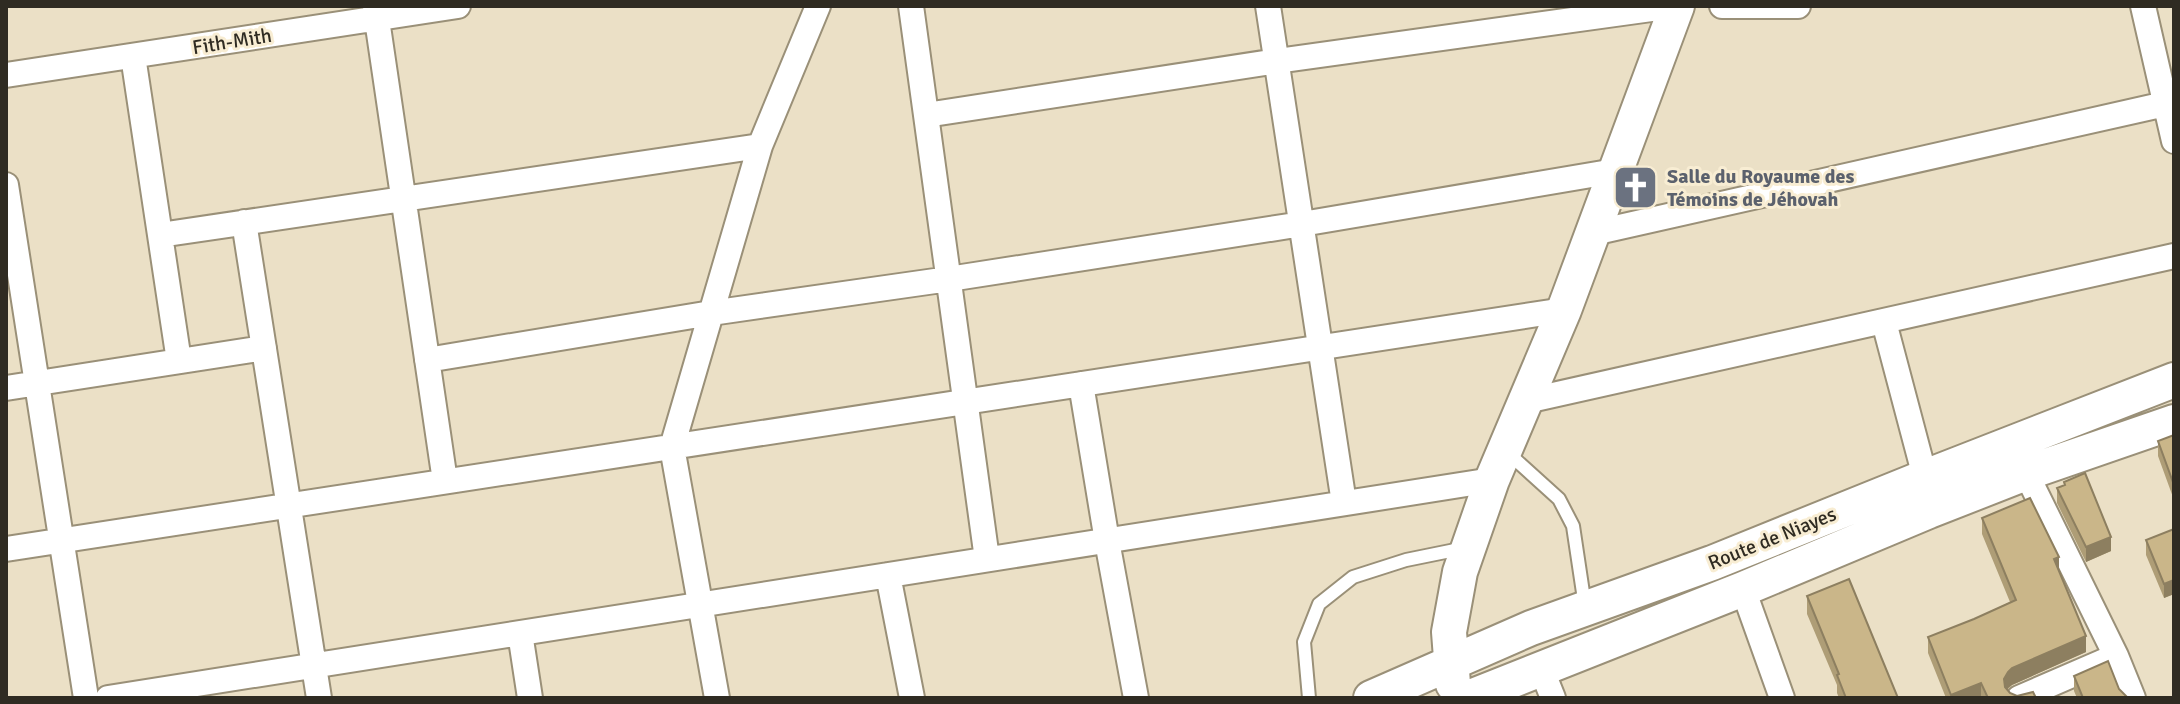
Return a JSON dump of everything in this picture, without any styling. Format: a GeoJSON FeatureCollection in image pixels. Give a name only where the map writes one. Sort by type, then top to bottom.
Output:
{"type":"FeatureCollection","features":[{"type":"Feature","properties":{"kind":"main road"},"geometry":{"type":"LineString","coordinates":[[1455,698],[1449,632],[1460,572],[1498,465],[1564,310],[1675,6]]}},
{"type":"Feature","properties":{"kind":"main road","name":"Route de Niayes"},"geometry":{"type":"LineString","coordinates":[[1371,698],[1531,628],[1712,563],[2174,380]]}},
{"type":"Feature","properties":{"kind":"main road","name":"Route de Niayes"},"geometry":{"type":"LineString","coordinates":[[1468,698],[1547,683],[1743,589],[1929,511],[2026,473],[2174,422]]}},
{"type":"Feature","properties":{"kind":"street","name":"Fith-Mith"},"geometry":{"type":"LineString","coordinates":[[6,75],[133,56],[376,12],[458,6]]}},
{"type":"Feature","properties":{"kind":"street"},"geometry":{"type":"LineString","coordinates":[[717,698],[672,447],[760,146],[818,6]]}},
{"type":"Feature","properties":{"kind":"street"},"geometry":{"type":"LineString","coordinates":[[911,6],[987,559]]}},
{"type":"Feature","properties":{"kind":"street"},"geometry":{"type":"LineString","coordinates":[[1268,6],[1344,503]]}},
{"type":"Feature","properties":{"kind":"street"},"geometry":{"type":"LineString","coordinates":[[926,115],[1277,61],[1675,6]]}},
{"type":"Feature","properties":{"kind":"street"},"geometry":{"type":"LineString","coordinates":[[1722,6],[1798,6]]}},
{"type":"Feature","properties":{"kind":"street"},"geometry":{"type":"LineString","coordinates":[[2143,6],[2169,103],[2174,141]]}},
{"type":"Feature","properties":{"kind":"street"},"geometry":{"type":"LineString","coordinates":[[376,12],[445,481]]}},
{"type":"Feature","properties":{"kind":"street"},"geometry":{"type":"LineString","coordinates":[[133,56],[179,361]]}},
{"type":"Feature","properties":{"kind":"street"},"geometry":{"type":"LineString","coordinates":[[1593,233],[2169,103]]}},
{"type":"Feature","properties":{"kind":"street"},"geometry":{"type":"LineString","coordinates":[[160,235],[760,146]]}},
{"type":"Feature","properties":{"kind":"street"},"geometry":{"type":"LineString","coordinates":[[427,360],[711,313],[1302,224],[1615,171]]}},
{"type":"Feature","properties":{"kind":"street"},"geometry":{"type":"LineString","coordinates":[[6,185],[86,698]]}},
{"type":"Feature","properties":{"kind":"street"},"geometry":{"type":"LineString","coordinates":[[244,222],[319,698]]}},
{"type":"Feature","properties":{"kind":"street"},"geometry":{"type":"LineString","coordinates":[[1526,401],[2174,256]]}},
{"type":"Feature","properties":{"kind":"street"},"geometry":{"type":"LineString","coordinates":[[6,549],[1564,310]]}},
{"type":"Feature","properties":{"kind":"street"},"geometry":{"type":"LineString","coordinates":[[1884,322],[1925,477]]}},
{"type":"Feature","properties":{"kind":"street"},"geometry":{"type":"LineString","coordinates":[[6,388],[264,348]]}},
{"type":"Feature","properties":{"kind":"street"},"geometry":{"type":"LineString","coordinates":[[1081,384],[1136,698]]}},
{"type":"Feature","properties":{"kind":"street"},"geometry":{"type":"LineString","coordinates":[[108,698],[1344,503],[1498,465]]}},
{"type":"Feature","properties":{"kind":"street"},"geometry":{"type":"LineString","coordinates":[[2026,473],[2116,656],[2133,698]]}},
{"type":"Feature","properties":{"kind":"street"},"geometry":{"type":"LineString","coordinates":[[888,575],[912,698]]}},
{"type":"Feature","properties":{"kind":"street"},"geometry":{"type":"LineString","coordinates":[[1743,589],[1782,698]]}},
{"type":"Feature","properties":{"kind":"street"},"geometry":{"type":"LineString","coordinates":[[520,633],[530,698]]}},
{"type":"Feature","properties":{"kind":"street"},"geometry":{"type":"LineString","coordinates":[[2019,698],[2116,656]]}},
{"type":"Feature","properties":{"kind":"lane"},"geometry":{"type":"LineString","coordinates":[[1498,465],[1559,499],[1573,526],[1585,608]]}},
{"type":"Feature","properties":{"kind":"lane"},"geometry":{"type":"LineString","coordinates":[[1309,698],[1304,642],[1319,604],[1353,577],[1406,560],[1470,547]]}},
{"type":"Feature","properties":{"kind":"building"},"geometry":{"type":"Polygon","coordinates":[[[2174,435],[2174,485],[2158,441],[2174,435]]]}},
{"type":"Feature","properties":{"kind":"building"},"geometry":{"type":"Polygon","coordinates":[[[2085,473],[2111,537],[2086,547],[2057,488],[2085,473]]]}},
{"type":"Feature","properties":{"kind":"building"},"geometry":{"type":"Polygon","coordinates":[[[2030,498],[2059,557],[2054,559],[2086,636],[2008,672],[2004,679],[2010,693],[2017,696],[2033,692],[2036,698],[1988,698],[1981,683],[1951,695],[1928,637],[2016,600],[1982,518],[2030,498]]]}},
{"type":"Feature","properties":{"kind":"building"},"geometry":{"type":"Polygon","coordinates":[[[2174,529],[2174,580],[2164,584],[2146,540],[2174,529]]]}},
{"type":"Feature","properties":{"kind":"building"},"geometry":{"type":"Polygon","coordinates":[[[1849,579],[1898,698],[1846,698],[1807,596],[1849,579]]]}},
{"type":"Feature","properties":{"kind":"building"},"geometry":{"type":"Polygon","coordinates":[[[2108,661],[2119,689],[2128,698],[2083,698],[2074,676],[2108,661]]]}},
{"type":"Feature","properties":{"kind":"place","name":"Salle du Royaume des Témoins de Jéhovah"},"geometry":{"type":"Point","coordinates":[1636,188]}}]}
